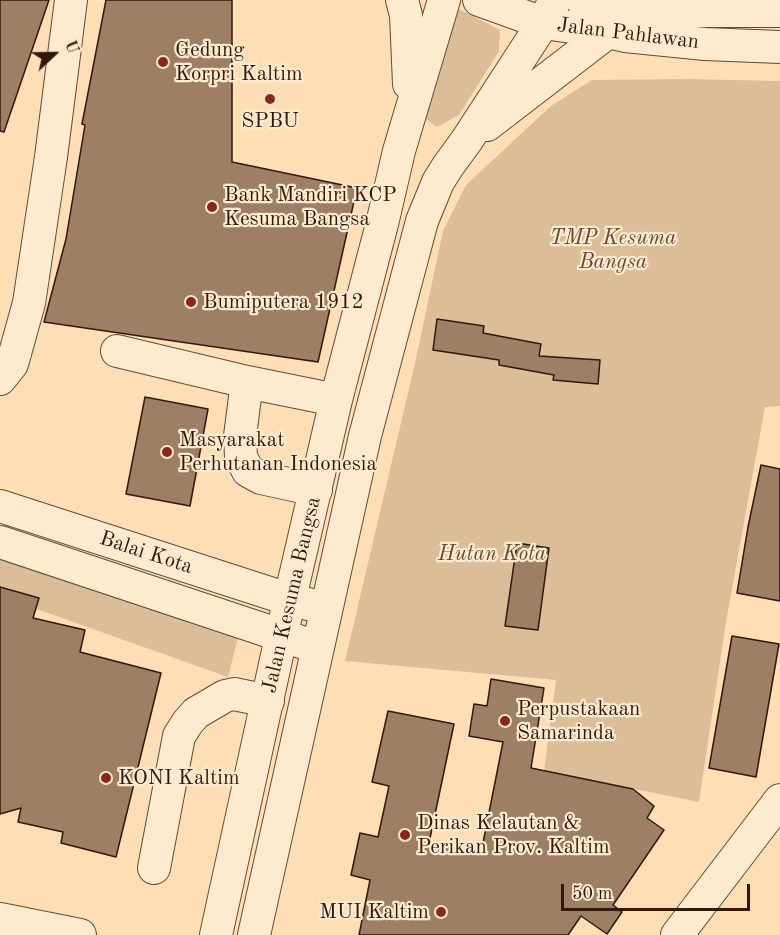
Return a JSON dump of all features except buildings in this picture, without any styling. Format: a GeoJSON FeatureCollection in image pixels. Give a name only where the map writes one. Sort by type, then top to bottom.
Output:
{"type":"FeatureCollection","features":[{"type":"Feature","properties":{"kind":"street"},"geometry":{"type":"LineString","coordinates":[[0,379],[12,364],[30,303],[71,0]]}},
{"type":"Feature","properties":{"kind":"street"},"geometry":{"type":"LineString","coordinates":[[402,0],[407,24],[410,115]]}},
{"type":"Feature","properties":{"kind":"street","name":"Jalan Kesuma Bangsa"},"geometry":{"type":"LineString","coordinates":[[216,935],[336,400],[399,151],[444,0]]}},
{"type":"Feature","properties":{"kind":"street","name":"Jalan Pahlawan"},"geometry":{"type":"LineString","coordinates":[[479,0],[549,12],[625,36],[705,44],[780,47]]}},
{"type":"Feature","properties":{"kind":"street","name":"Jalan Pahlawan"},"geometry":{"type":"LineString","coordinates":[[582,0],[627,7],[761,7]]}},
{"type":"Feature","properties":{"kind":"street"},"geometry":{"type":"LineString","coordinates":[[467,140],[549,12]]}},
{"type":"Feature","properties":{"kind":"street"},"geometry":{"type":"LineString","coordinates":[[467,140],[608,32]]}},
{"type":"Feature","properties":{"kind":"street","name":"Jalan Kesuma Bangsa"},"geometry":{"type":"LineString","coordinates":[[254,935],[365,436],[422,221],[438,182],[467,140]]}},
{"type":"Feature","properties":{"kind":"street"},"geometry":{"type":"LineString","coordinates":[[117,351],[247,382],[336,400]]}},
{"type":"Feature","properties":{"kind":"street"},"geometry":{"type":"LineString","coordinates":[[247,382],[240,436],[241,456],[248,471],[261,478],[316,490]]}},
{"type":"Feature","properties":{"kind":"street","name":"Balai Kota"},"geometry":{"type":"LineString","coordinates":[[0,506],[291,600],[327,609]]}},
{"type":"Feature","properties":{"kind":"street","name":"Balai Kota"},"geometry":{"type":"LineString","coordinates":[[0,542],[281,637],[319,647]]}},
{"type":"Feature","properties":{"kind":"street"},"geometry":{"type":"LineString","coordinates":[[154,868],[179,736],[188,722],[196,713],[225,696],[234,694],[268,702]]}},
{"type":"Feature","properties":{"kind":"street"},"geometry":{"type":"LineString","coordinates":[[677,935],[780,800]]}},
{"type":"Feature","properties":{"kind":"street"},"geometry":{"type":"LineString","coordinates":[[0,919],[80,935]]}},
{"type":"Feature","properties":{"kind":"green space"},"geometry":{"type":"Polygon","coordinates":[[[455,7],[500,30],[499,51],[459,115],[437,127],[421,115],[455,7]]]}},
{"type":"Feature","properties":{"kind":"green space"},"geometry":{"type":"Polygon","coordinates":[[[592,80],[780,81],[780,406],[765,407],[726,622],[699,802],[544,771],[556,680],[345,661],[416,359],[443,231],[466,185],[551,106],[592,80]]]}},
{"type":"Feature","properties":{"kind":"green space"},"geometry":{"type":"Polygon","coordinates":[[[0,555],[239,634],[228,677],[0,596],[0,555]]]}},
{"type":"Feature","properties":{"kind":"place","name":"Gedung Korpri Kaltim"},"geometry":{"type":"Point","coordinates":[163,62]}},
{"type":"Feature","properties":{"kind":"place","name":"SPBU"},"geometry":{"type":"Point","coordinates":[270,99]}},
{"type":"Feature","properties":{"kind":"place","name":"Bank Mandiri KCP Kesuma Bangsa"},"geometry":{"type":"Point","coordinates":[212,207]}},
{"type":"Feature","properties":{"kind":"place","name":"Bumiputera 1912"},"geometry":{"type":"Point","coordinates":[191,302]}},
{"type":"Feature","properties":{"kind":"place","name":"Masyarakat Perhutanan Indonesia"},"geometry":{"type":"Point","coordinates":[167,452]}},
{"type":"Feature","properties":{"kind":"place","name":"Perpustakaan Samarinda"},"geometry":{"type":"Point","coordinates":[505,721]}},
{"type":"Feature","properties":{"kind":"place","name":"KONI Kaltim"},"geometry":{"type":"Point","coordinates":[106,778]}},
{"type":"Feature","properties":{"kind":"place","name":"Dinas Kelautan & Perikan Prov. Kaltim"},"geometry":{"type":"Point","coordinates":[405,835]}},
{"type":"Feature","properties":{"kind":"place","name":"MUI Kaltim"},"geometry":{"type":"Point","coordinates":[441,912]}},
{"type":"Feature","properties":{"kind":"park label","name":"TMP Kesuma Bangsa"},"geometry":{"type":"Point","coordinates":[613,250]}},
{"type":"Feature","properties":{"kind":"park label","name":"Hutan Kota"},"geometry":{"type":"Point","coordinates":[492,554]}}]}
